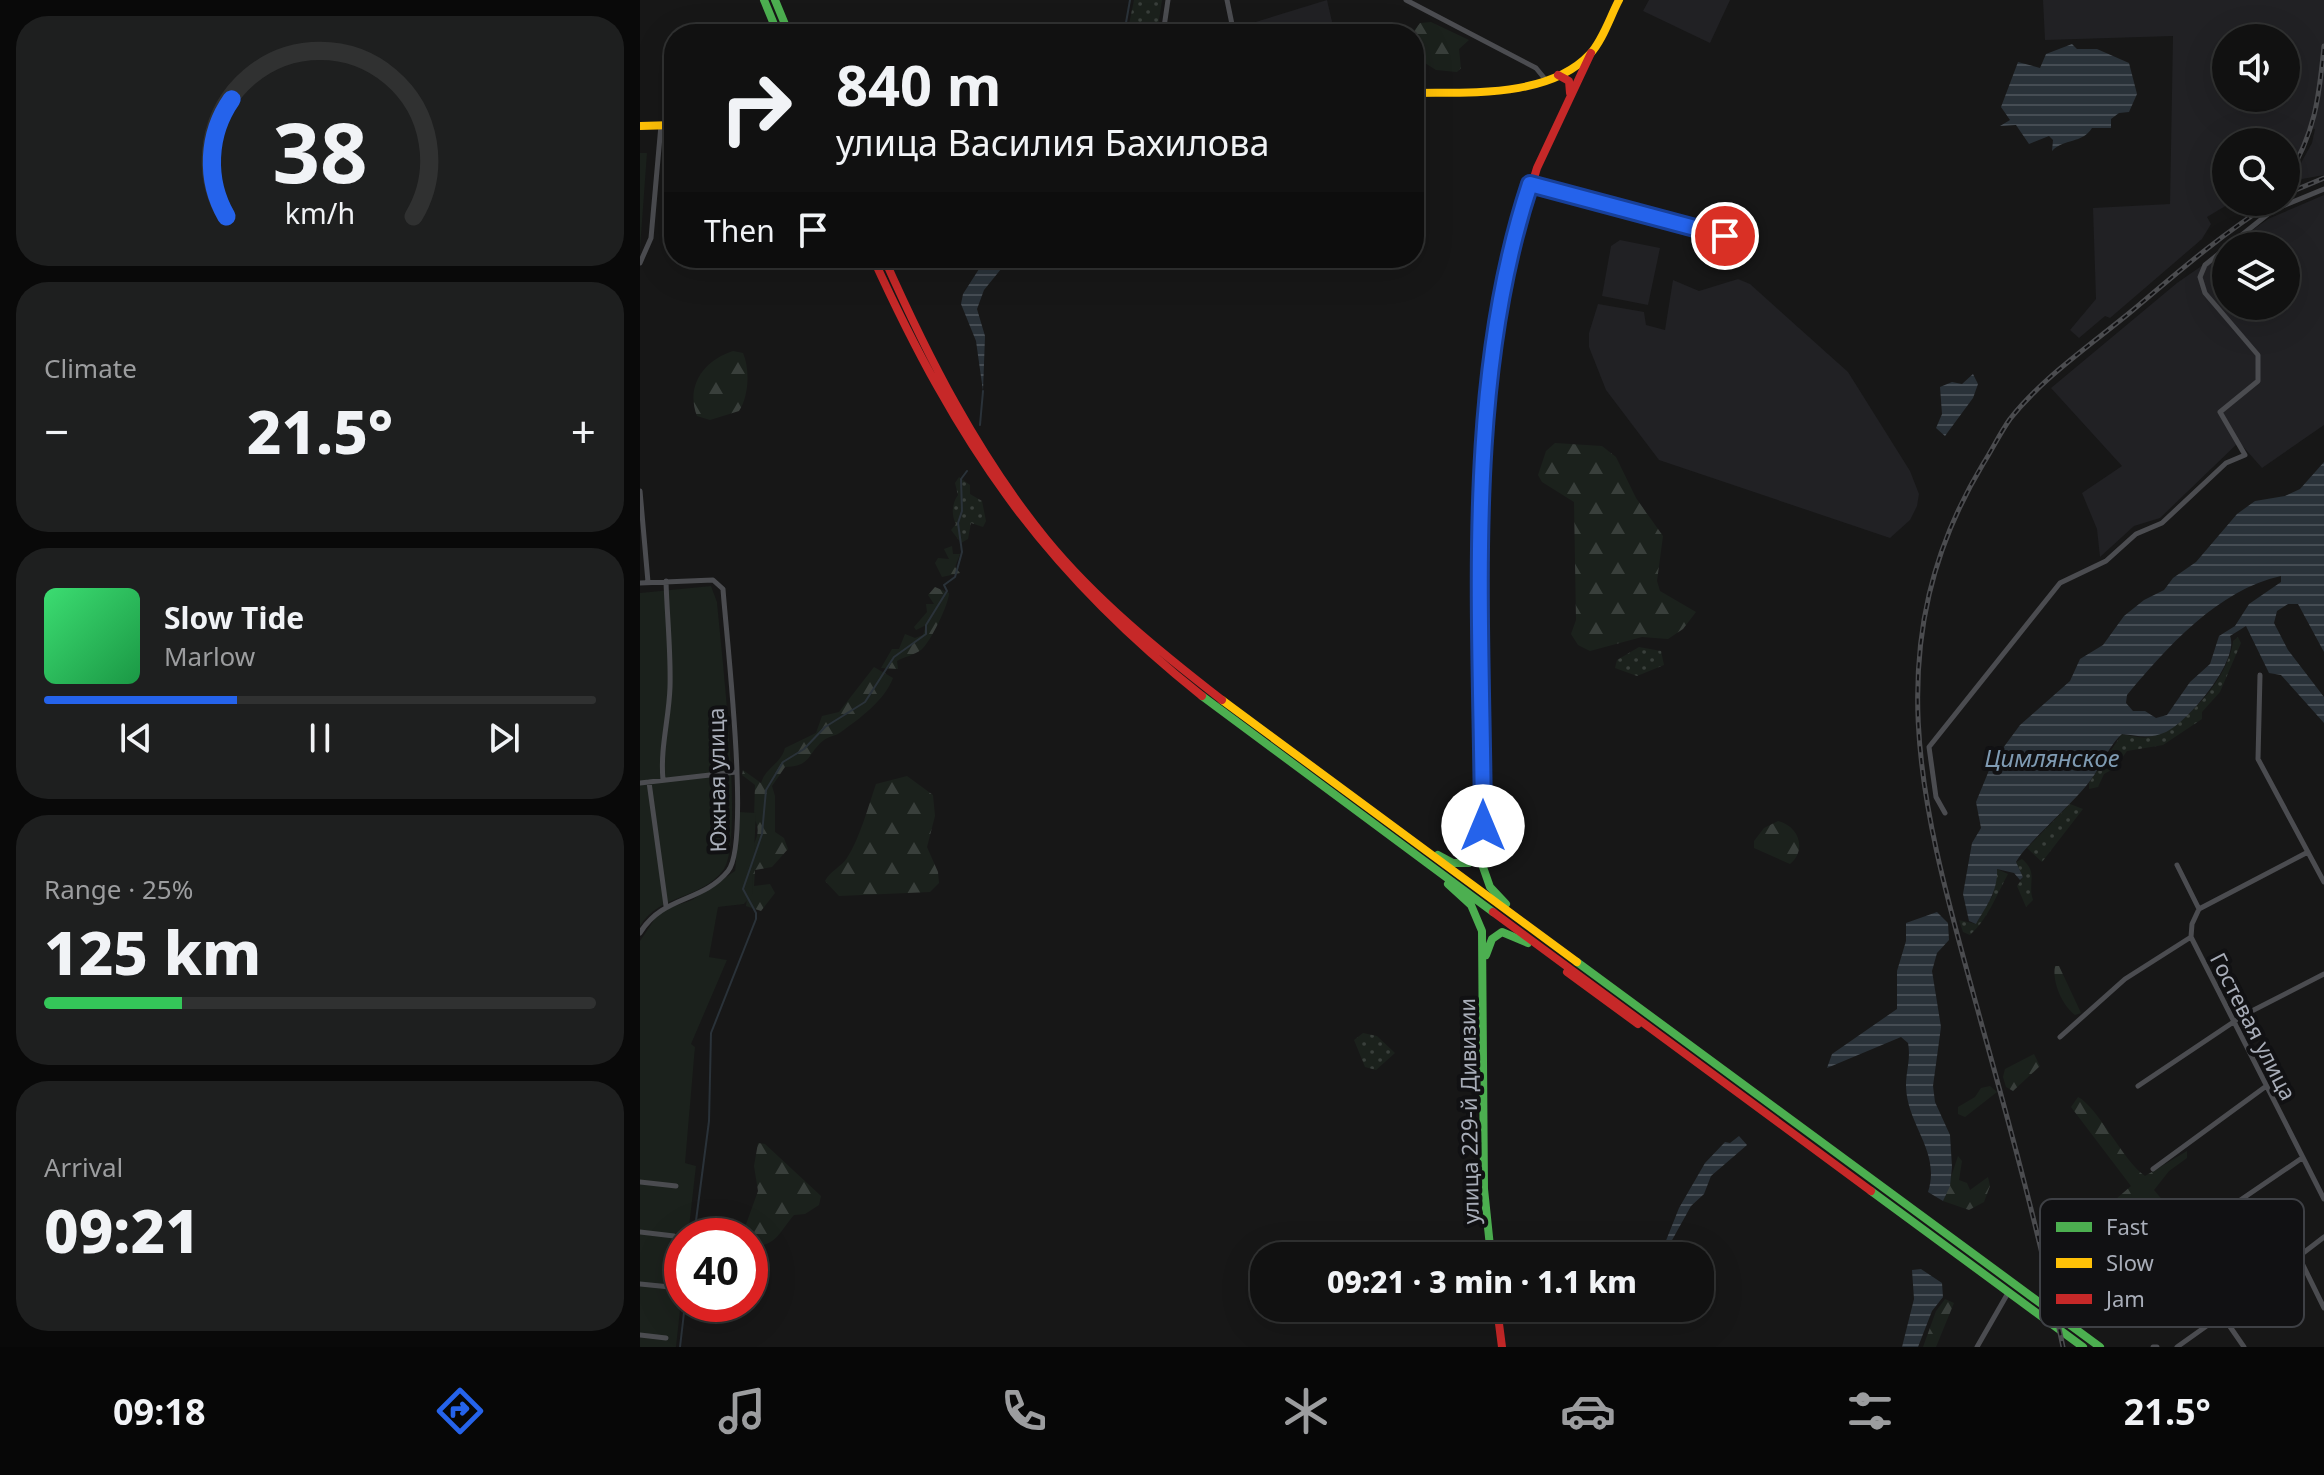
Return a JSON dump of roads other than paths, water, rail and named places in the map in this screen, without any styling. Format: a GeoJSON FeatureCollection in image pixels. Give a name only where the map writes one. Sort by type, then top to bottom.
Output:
{"type":"FeatureCollection","features":[{"type":"Feature","properties":{"kind":"main road"},"geometry":{"type":"LineString","coordinates":[[764,0],[774,24]]}},
{"type":"Feature","properties":{"kind":"main road"},"geometry":{"type":"LineString","coordinates":[[775,0],[785,24]]}},
{"type":"Feature","properties":{"kind":"main road"},"geometry":{"type":"LineString","coordinates":[[1602,981],[1493,891],[1484,873],[1482,637],[1488,381],[1496,316],[1530,184],[1619,0]]}},
{"type":"Feature","properties":{"kind":"main road"},"geometry":{"type":"LineString","coordinates":[[1424,93],[1507,89],[1572,69],[1591,53]]}},
{"type":"Feature","properties":{"kind":"main road"},"geometry":{"type":"LineString","coordinates":[[1569,99],[1575,79],[1572,69]]}},
{"type":"Feature","properties":{"kind":"main road"},"geometry":{"type":"LineString","coordinates":[[1558,75],[1571,84],[1569,99]]}},
{"type":"Feature","properties":{"kind":"main road"},"geometry":{"type":"LineString","coordinates":[[640,126],[661,125]]}},
{"type":"Feature","properties":{"kind":"main road"},"geometry":{"type":"LineString","coordinates":[[877,268],[908,337],[960,432],[1003,499],[1052,560],[1111,621],[1165,668],[1384,832],[2040,1315]]}},
{"type":"Feature","properties":{"kind":"main road"},"geometry":{"type":"LineString","coordinates":[[889,268],[961,416],[1043,535],[1076,573],[1137,632],[1280,744],[2040,1303]]}},
{"type":"Feature","properties":{"kind":"main road"},"geometry":{"type":"LineString","coordinates":[[1280,744],[1453,863],[1466,864],[1474,858],[1483,826]]}},
{"type":"Feature","properties":{"kind":"main road","name":"улица 229-й Дивизии"},"geometry":{"type":"LineString","coordinates":[[1384,832],[1471,905],[1481,924],[1484,1189],[1490,1242]]}},
{"type":"Feature","properties":{"kind":"main road"},"geometry":{"type":"LineString","coordinates":[[1483,965],[1494,936],[1502,932],[1514,934],[1630,1019],[1672,1044]]}},
{"type":"Feature","properties":{"kind":"main road"},"geometry":{"type":"LineString","coordinates":[[1499,1322],[1502,1347]]}},
{"type":"Feature","properties":{"kind":"main road"},"geometry":{"type":"LineString","coordinates":[[2056,1327],[2083,1347]]}},
{"type":"Feature","properties":{"kind":"main road"},"geometry":{"type":"LineString","coordinates":[[2073,1327],[2100,1347]]}},
{"type":"Feature","properties":{"kind":"street"},"geometry":{"type":"LineString","coordinates":[[1164,24],[1168,0]]}},
{"type":"Feature","properties":{"kind":"street"},"geometry":{"type":"LineString","coordinates":[[1227,0],[1232,24]]}},
{"type":"Feature","properties":{"kind":"street"},"geometry":{"type":"LineString","coordinates":[[1406,0],[1536,68],[1545,79]]}},
{"type":"Feature","properties":{"kind":"street"},"geometry":{"type":"LineString","coordinates":[[640,263],[651,238],[661,125]]}},
{"type":"Feature","properties":{"kind":"street"},"geometry":{"type":"LineString","coordinates":[[1530,184],[1728,237]]}},
{"type":"Feature","properties":{"kind":"street"},"geometry":{"type":"LineString","coordinates":[[2246,232],[2273,210],[2324,189]]}},
{"type":"Feature","properties":{"kind":"street"},"geometry":{"type":"LineString","coordinates":[[2212,259],[2205,265],[2200,277],[2205,293],[2212,301]]}},
{"type":"Feature","properties":{"kind":"street"},"geometry":{"type":"LineString","coordinates":[[1945,813],[1936,797],[1929,747],[2060,583],[2106,561],[2136,534],[2162,523],[2226,463],[2245,455],[2220,412],[2258,381],[2258,355],[2228,320]]}},
{"type":"Feature","properties":{"kind":"street"},"geometry":{"type":"LineString","coordinates":[[640,491],[648,582]]}},
{"type":"Feature","properties":{"kind":"street","name":"Южная улица"},"geometry":{"type":"LineString","coordinates":[[640,933],[656,911],[689,899],[728,872],[734,861],[736,772],[723,589],[713,580],[666,581]]}},
{"type":"Feature","properties":{"kind":"street"},"geometry":{"type":"LineString","coordinates":[[640,583],[666,581],[670,686],[668,731],[660,752],[663,780]]}},
{"type":"Feature","properties":{"kind":"street"},"geometry":{"type":"LineString","coordinates":[[2260,675],[2258,759],[2324,882]]}},
{"type":"Feature","properties":{"kind":"street"},"geometry":{"type":"LineString","coordinates":[[640,783],[736,772]]}},
{"type":"Feature","properties":{"kind":"street"},"geometry":{"type":"LineString","coordinates":[[649,782],[666,906]]}},
{"type":"Feature","properties":{"kind":"street"},"geometry":{"type":"LineString","coordinates":[[2177,865],[2199,909],[2308,852]]}},
{"type":"Feature","properties":{"kind":"street","name":"Гостевая улица"},"geometry":{"type":"LineString","coordinates":[[2199,909],[2192,924],[2191,937],[2324,1199]]}},
{"type":"Feature","properties":{"kind":"street"},"geometry":{"type":"LineString","coordinates":[[2060,1037],[2125,979],[2191,937]]}},
{"type":"Feature","properties":{"kind":"street"},"geometry":{"type":"LineString","coordinates":[[2138,1086],[2244,1015],[2324,974]]}},
{"type":"Feature","properties":{"kind":"street"},"geometry":{"type":"LineString","coordinates":[[2153,1169],[2266,1086]]}},
{"type":"Feature","properties":{"kind":"street"},"geometry":{"type":"LineString","coordinates":[[2242,1199],[2302,1158]]}},
{"type":"Feature","properties":{"kind":"street"},"geometry":{"type":"LineString","coordinates":[[640,1182],[676,1186]]}},
{"type":"Feature","properties":{"kind":"street"},"geometry":{"type":"LineString","coordinates":[[640,1232],[664,1235]]}},
{"type":"Feature","properties":{"kind":"street"},"geometry":{"type":"LineString","coordinates":[[2304,1253],[2324,1237]]}},
{"type":"Feature","properties":{"kind":"street"},"geometry":{"type":"LineString","coordinates":[[2304,1267],[2324,1308]]}},
{"type":"Feature","properties":{"kind":"street"},"geometry":{"type":"LineString","coordinates":[[640,1284],[664,1286]]}},
{"type":"Feature","properties":{"kind":"street"},"geometry":{"type":"LineString","coordinates":[[1977,1347],[2008,1292]]}},
{"type":"Feature","properties":{"kind":"street"},"geometry":{"type":"LineString","coordinates":[[2177,1347],[2205,1327]]}},
{"type":"Feature","properties":{"kind":"street"},"geometry":{"type":"LineString","coordinates":[[2230,1327],[2244,1347]]}},
{"type":"Feature","properties":{"kind":"street"},"geometry":{"type":"LineString","coordinates":[[640,1335],[666,1338]]}},
{"type":"Feature","properties":{"kind":"water"},"geometry":{"type":"Polygon","coordinates":[[[2072,44],[2077,49],[2097,49],[2129,63],[2137,94],[2129,112],[2119,113],[2111,119],[2111,128],[2092,128],[2083,137],[2052,151],[2053,140],[2049,136],[2029,144],[2016,125],[2000,126],[2010,120],[2001,107],[2018,62],[2040,68],[2046,54],[2072,44]]]}},
{"type":"Feature","properties":{"kind":"water"},"geometry":{"type":"Polygon","coordinates":[[[980,268],[1002,268],[984,290],[977,309],[985,336],[983,391],[976,341],[961,304],[963,294],[980,268]]]}},
{"type":"Feature","properties":{"kind":"water"},"geometry":{"type":"Polygon","coordinates":[[[1973,374],[1978,384],[1973,398],[1945,436],[1936,428],[1942,414],[1940,387],[1952,382],[1962,384],[1973,374]]]}},
{"type":"Feature","properties":{"kind":"water","name":"Цимлянское"},"geometry":{"type":"Polygon","coordinates":[[[2324,462],[2324,652],[2298,604],[2288,604],[2277,611],[2274,623],[2288,650],[2324,697],[2324,723],[2281,675],[2269,673],[2246,626],[2230,636],[2227,660],[2199,704],[2166,732],[2150,736],[2122,734],[2086,786],[2016,862],[2023,877],[2020,880],[2014,873],[1997,869],[1996,884],[1988,904],[1976,924],[1969,921],[1963,894],[1972,843],[1981,828],[1976,802],[1992,763],[2020,725],[2070,681],[2080,659],[2103,645],[2124,616],[2144,600],[2164,590],[2173,578],[2196,562],[2237,514],[2255,501],[2285,496],[2300,489],[2324,462]],[[2281,576],[2258,583],[2215,607],[2159,658],[2127,695],[2126,703],[2133,711],[2145,711],[2156,718],[2167,715],[2190,682],[2210,664],[2219,636],[2235,626],[2249,604],[2281,582],[2281,576]]]}},
{"type":"Feature","properties":{"kind":"water"},"geometry":{"type":"Polygon","coordinates":[[[1937,912],[1948,923],[1949,940],[1937,953],[1932,971],[1941,1027],[1933,1086],[1935,1102],[1950,1135],[1952,1167],[1950,1186],[1943,1201],[1928,1192],[1930,1164],[1912,1114],[1906,1086],[1908,1043],[1901,1037],[1827,1068],[1832,1054],[1897,1009],[1897,971],[1906,941],[1906,923],[1937,912]]]}},
{"type":"Feature","properties":{"kind":"water"},"geometry":{"type":"Polygon","coordinates":[[[1739,1136],[1747,1145],[1711,1176],[1704,1194],[1691,1206],[1671,1242],[1665,1242],[1679,1208],[1705,1163],[1725,1142],[1730,1143],[1739,1136]]]}},
{"type":"Feature","properties":{"kind":"water"},"geometry":{"type":"Polygon","coordinates":[[[1921,1269],[1942,1283],[1943,1297],[1932,1311],[1918,1347],[1902,1347],[1914,1299],[1912,1270],[1921,1269]]]}},
{"type":"Feature","properties":{"kind":"waterway"},"geometry":{"type":"LineString","coordinates":[[1126,24],[1130,0]]}},
{"type":"Feature","properties":{"kind":"waterway"},"geometry":{"type":"LineString","coordinates":[[980,425],[983,391]]}},
{"type":"Feature","properties":{"kind":"waterway"},"geometry":{"type":"LineString","coordinates":[[696,1218],[709,1121],[711,1033],[756,919],[743,889],[762,834],[766,790],[783,762],[804,749],[825,727],[865,702],[894,657],[926,634],[926,625],[947,591],[944,585],[955,577],[962,552],[958,523],[962,511],[961,479],[967,471]]}},
{"type":"Feature","properties":{"kind":"waterway"},"geometry":{"type":"LineString","coordinates":[[680,1347],[683,1322]]}},
{"type":"Feature","properties":{"kind":"railway"},"geometry":{"type":"LineString","coordinates":[[2300,154],[2314,115],[2324,46]]}},
{"type":"Feature","properties":{"kind":"railway"},"geometry":{"type":"LineString","coordinates":[[2300,188],[2324,178]]}},
{"type":"Feature","properties":{"kind":"railway"},"geometry":{"type":"LineString","coordinates":[[2040,1245],[1961,950],[1928,809],[1919,740],[1918,672],[1927,603],[1948,534],[2006,424],[2037,389],[2068,362],[2201,253],[2252,216]]}},
{"type":"Feature","properties":{"kind":"railway"},"geometry":{"type":"LineString","coordinates":[[2059,1327],[2063,1347]]}}]}
